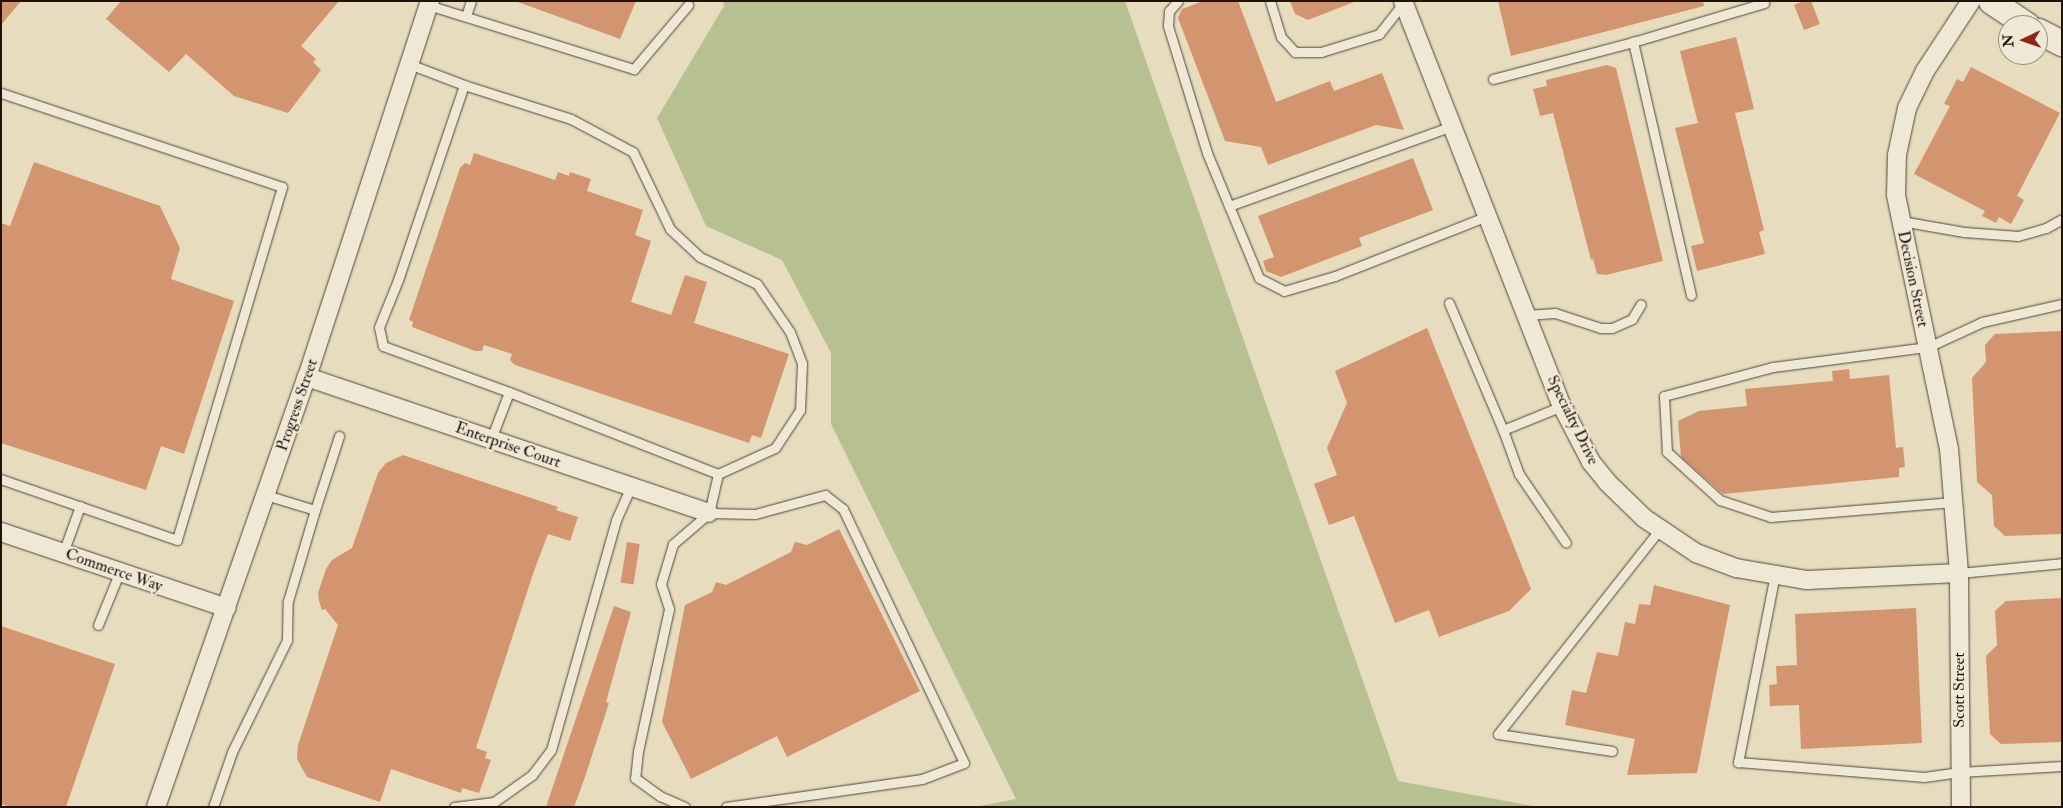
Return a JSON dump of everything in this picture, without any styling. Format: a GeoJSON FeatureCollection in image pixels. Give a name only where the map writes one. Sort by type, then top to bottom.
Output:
{"type":"FeatureCollection","features":[{"type":"Feature","properties":{"kind":"main road"},"geometry":{"type":"LineString","coordinates":[[1991,1],[2012,15]]}},
{"type":"Feature","properties":{"kind":"main road"},"geometry":{"type":"LineString","coordinates":[[2048,36],[2062,43]]}},
{"type":"Feature","properties":{"kind":"street","name":"Decision Street"},"geometry":{"type":"LineString","coordinates":[[1958,573],[1949,450],[1896,196],[1897,154],[1907,108],[1925,71],[1970,1]]}},
{"type":"Feature","properties":{"kind":"street","name":"Specialty Drive"},"geometry":{"type":"LineString","coordinates":[[1404,2],[1562,406],[1591,462],[1607,482],[1644,518],[1660,529],[1696,552],[1736,568],[1807,580],[1958,573]]}},
{"type":"Feature","properties":{"kind":"street","name":"Progress Street"},"geometry":{"type":"LineString","coordinates":[[156,807],[307,377],[429,3]]}},
{"type":"Feature","properties":{"kind":"street","name":"Enterprise Court"},"geometry":{"type":"LineString","coordinates":[[307,377],[708,513]]}},
{"type":"Feature","properties":{"kind":"street","name":"Commerce Way"},"geometry":{"type":"LineString","coordinates":[[1,532],[227,608]]}},
{"type":"Feature","properties":{"kind":"street","name":"Scott Street"},"geometry":{"type":"LineString","coordinates":[[1958,573],[1961,807]]}},
{"type":"Feature","properties":{"kind":"lane"},"geometry":{"type":"LineString","coordinates":[[466,16],[471,1]]}},
{"type":"Feature","properties":{"kind":"lane"},"geometry":{"type":"LineString","coordinates":[[1178,1],[1169,11],[1168,26],[1207,153],[1259,278],[1284,291],[1335,276],[1487,216]]}},
{"type":"Feature","properties":{"kind":"lane"},"geometry":{"type":"LineString","coordinates":[[1270,1],[1280,37],[1295,52],[1321,52],[1380,34],[1404,2]]}},
{"type":"Feature","properties":{"kind":"lane"},"geometry":{"type":"LineString","coordinates":[[429,3],[634,69],[688,6]]}},
{"type":"Feature","properties":{"kind":"lane"},"geometry":{"type":"LineString","coordinates":[[1493,79],[1633,42],[1764,3]]}},
{"type":"Feature","properties":{"kind":"lane"},"geometry":{"type":"LineString","coordinates":[[1633,42],[1692,295]]}},
{"type":"Feature","properties":{"kind":"lane"},"geometry":{"type":"LineString","coordinates":[[409,64],[464,85],[571,118],[633,152],[670,229],[700,257],[757,284],[790,332],[802,363],[800,410],[775,448],[718,474],[509,392],[383,346],[379,327],[398,280],[464,85]]}},
{"type":"Feature","properties":{"kind":"lane"},"geometry":{"type":"LineString","coordinates":[[1,93],[282,187],[178,540],[1,479]]}},
{"type":"Feature","properties":{"kind":"lane"},"geometry":{"type":"LineString","coordinates":[[1229,206],[1452,126]]}},
{"type":"Feature","properties":{"kind":"lane"},"geometry":{"type":"LineString","coordinates":[[1901,221],[1964,232],[2018,236],[2046,228],[2062,219]]}},
{"type":"Feature","properties":{"kind":"lane"},"geometry":{"type":"LineString","coordinates":[[1449,303],[1503,430],[1519,474],[1566,543]]}},
{"type":"Feature","properties":{"kind":"lane"},"geometry":{"type":"LineString","coordinates":[[1526,315],[1555,313],[1601,328],[1612,328],[1632,319],[1641,304]]}},
{"type":"Feature","properties":{"kind":"lane"},"geometry":{"type":"LineString","coordinates":[[1953,502],[1771,517],[1720,500],[1667,452],[1664,396],[1773,367],[1928,348],[1982,322],[2062,304]]}},
{"type":"Feature","properties":{"kind":"lane"},"geometry":{"type":"LineString","coordinates":[[491,439],[509,392]]}},
{"type":"Feature","properties":{"kind":"lane"},"geometry":{"type":"LineString","coordinates":[[1503,430],[1562,406]]}},
{"type":"Feature","properties":{"kind":"lane"},"geometry":{"type":"LineString","coordinates":[[213,807],[232,752],[287,640],[288,601],[339,436]]}},
{"type":"Feature","properties":{"kind":"lane"},"geometry":{"type":"LineString","coordinates":[[685,807],[660,796],[635,778],[638,750],[670,609],[661,584],[673,544],[708,513],[718,474]]}},
{"type":"Feature","properties":{"kind":"lane"},"geometry":{"type":"LineString","coordinates":[[454,807],[494,802],[532,775],[551,750],[616,520],[632,487]]}},
{"type":"Feature","properties":{"kind":"lane"},"geometry":{"type":"LineString","coordinates":[[266,495],[315,510]]}},
{"type":"Feature","properties":{"kind":"lane"},"geometry":{"type":"LineString","coordinates":[[708,513],[756,514],[825,495],[843,509],[964,764],[922,779],[726,807]]}},
{"type":"Feature","properties":{"kind":"lane"},"geometry":{"type":"LineString","coordinates":[[64,553],[80,506]]}},
{"type":"Feature","properties":{"kind":"lane"},"geometry":{"type":"LineString","coordinates":[[1612,751],[1498,734],[1660,529]]}},
{"type":"Feature","properties":{"kind":"lane"},"geometry":{"type":"LineString","coordinates":[[1958,573],[2062,563]]}},
{"type":"Feature","properties":{"kind":"lane"},"geometry":{"type":"LineString","coordinates":[[98,625],[120,572]]}},
{"type":"Feature","properties":{"kind":"lane"},"geometry":{"type":"LineString","coordinates":[[1775,574],[1738,762],[1924,777],[1960,772],[2062,766]]}},
{"type":"Feature","properties":{"kind":"green space"},"geometry":{"type":"Polygon","coordinates":[[[723,1],[1125,1],[1398,781],[1538,807],[975,807],[1016,799],[831,424],[831,353],[782,260],[706,226],[657,118],[724,6],[723,1]]]}},
{"type":"Feature","properties":{"kind":"building"},"geometry":{"type":"Polygon","coordinates":[[[1,1],[21,1],[1,25],[1,1]]]}},
{"type":"Feature","properties":{"kind":"building"},"geometry":{"type":"Polygon","coordinates":[[[121,1],[339,1],[301,46],[316,59],[313,62],[321,70],[288,113],[234,96],[186,54],[169,72],[106,19],[121,1]]]}},
{"type":"Feature","properties":{"kind":"building"},"geometry":{"type":"Polygon","coordinates":[[[515,1],[636,1],[620,39],[515,1]]]}},
{"type":"Feature","properties":{"kind":"building"},"geometry":{"type":"Polygon","coordinates":[[[1203,1],[1238,1],[1276,102],[1330,81],[1334,91],[1382,73],[1404,130],[1376,125],[1268,165],[1261,147],[1225,141],[1178,18],[1182,9],[1203,1]]]}},
{"type":"Feature","properties":{"kind":"building"},"geometry":{"type":"Polygon","coordinates":[[[1290,1],[1354,2],[1308,20],[1295,14],[1290,1]]]}},
{"type":"Feature","properties":{"kind":"building"},"geometry":{"type":"Polygon","coordinates":[[[1498,1],[1703,1],[1704,6],[1511,56],[1498,1]]]}},
{"type":"Feature","properties":{"kind":"building"},"geometry":{"type":"Polygon","coordinates":[[[1804,1],[1811,1],[1820,24],[1804,30],[1794,5],[1804,1]]]}},
{"type":"Feature","properties":{"kind":"building"},"geometry":{"type":"Polygon","coordinates":[[[1736,37],[1754,109],[1735,113],[1764,230],[1759,232],[1765,254],[1697,271],[1691,246],[1704,243],[1675,128],[1698,123],[1680,51],[1736,37]]]}},
{"type":"Feature","properties":{"kind":"building"},"geometry":{"type":"Polygon","coordinates":[[[1607,65],[1616,68],[1663,261],[1606,275],[1597,274],[1593,259],[1591,260],[1553,113],[1540,116],[1533,89],[1547,86],[1546,80],[1607,65]]]}},
{"type":"Feature","properties":{"kind":"building"},"geometry":{"type":"Polygon","coordinates":[[[1971,67],[2060,113],[2017,196],[2024,200],[2011,224],[1999,217],[1996,223],[1982,216],[1985,211],[1914,174],[1950,106],[1944,104],[1957,79],[1963,82],[1971,67]]]}},
{"type":"Feature","properties":{"kind":"building"},"geometry":{"type":"Polygon","coordinates":[[[474,153],[555,180],[558,172],[569,176],[570,172],[591,179],[587,191],[643,210],[635,235],[651,241],[631,302],[671,315],[685,275],[707,282],[694,323],[789,354],[761,438],[752,435],[749,443],[515,365],[510,360],[512,354],[484,345],[482,351],[475,351],[412,327],[413,322],[409,320],[460,168],[465,163],[470,165],[474,153]]]}},
{"type":"Feature","properties":{"kind":"building"},"geometry":{"type":"Polygon","coordinates":[[[1413,158],[1433,210],[1359,238],[1362,246],[1281,277],[1266,271],[1263,261],[1274,257],[1258,216],[1413,158]]]}},
{"type":"Feature","properties":{"kind":"building"},"geometry":{"type":"Polygon","coordinates":[[[34,162],[160,206],[180,248],[171,279],[234,301],[184,454],[161,446],[146,490],[1,443],[1,223],[10,226],[34,162]]]}},
{"type":"Feature","properties":{"kind":"building"},"geometry":{"type":"Polygon","coordinates":[[[1427,328],[1531,589],[1509,611],[1439,637],[1429,610],[1395,623],[1354,516],[1329,525],[1314,484],[1337,475],[1327,448],[1347,403],[1335,371],[1427,328]]]}},
{"type":"Feature","properties":{"kind":"building"},"geometry":{"type":"Polygon","coordinates":[[[2062,331],[2062,534],[2005,536],[1994,526],[1992,495],[1977,482],[1972,378],[1986,362],[1985,345],[1995,334],[2062,331]]]}},
{"type":"Feature","properties":{"kind":"building"},"geometry":{"type":"Polygon","coordinates":[[[1849,369],[1850,379],[1889,375],[1896,448],[1903,447],[1905,467],[1899,468],[1899,477],[1723,494],[1681,457],[1678,421],[1699,411],[1747,406],[1745,389],[1833,381],[1832,371],[1849,369]]]}},
{"type":"Feature","properties":{"kind":"building"},"geometry":{"type":"Polygon","coordinates":[[[403,455],[558,507],[556,510],[578,517],[570,541],[548,534],[534,571],[476,748],[487,752],[485,758],[491,760],[479,793],[462,788],[461,793],[391,769],[380,802],[307,777],[297,759],[298,745],[338,625],[325,609],[322,610],[319,601],[318,593],[326,569],[332,560],[352,548],[378,473],[386,463],[403,455]]]}},
{"type":"Feature","properties":{"kind":"building"},"geometry":{"type":"Polygon","coordinates":[[[839,529],[920,691],[787,757],[777,736],[691,779],[662,722],[685,605],[712,592],[716,582],[726,585],[791,552],[795,542],[807,545],[839,529]]]}},
{"type":"Feature","properties":{"kind":"building"},"geometry":{"type":"Polygon","coordinates":[[[627,542],[640,544],[633,585],[621,582],[627,542]]]}},
{"type":"Feature","properties":{"kind":"building"},"geometry":{"type":"Polygon","coordinates":[[[1654,585],[1730,605],[1697,773],[1627,775],[1635,739],[1565,725],[1572,690],[1586,693],[1597,652],[1618,656],[1625,622],[1635,624],[1639,604],[1650,605],[1654,585]]]}},
{"type":"Feature","properties":{"kind":"building"},"geometry":{"type":"Polygon","coordinates":[[[2062,598],[2062,742],[2001,744],[1990,734],[1986,656],[1997,645],[1995,611],[2006,601],[2062,598]]]}},
{"type":"Feature","properties":{"kind":"building"},"geometry":{"type":"Polygon","coordinates":[[[614,606],[631,612],[606,702],[609,703],[585,777],[574,807],[546,807],[614,606]]]}},
{"type":"Feature","properties":{"kind":"building"},"geometry":{"type":"Polygon","coordinates":[[[1916,608],[1922,743],[1801,749],[1799,705],[1770,706],[1769,685],[1777,684],[1776,666],[1797,665],[1795,614],[1916,608]]]}},
{"type":"Feature","properties":{"kind":"building"},"geometry":{"type":"Polygon","coordinates":[[[1,626],[115,664],[66,807],[11,807],[1,804],[1,626]]]}}]}
